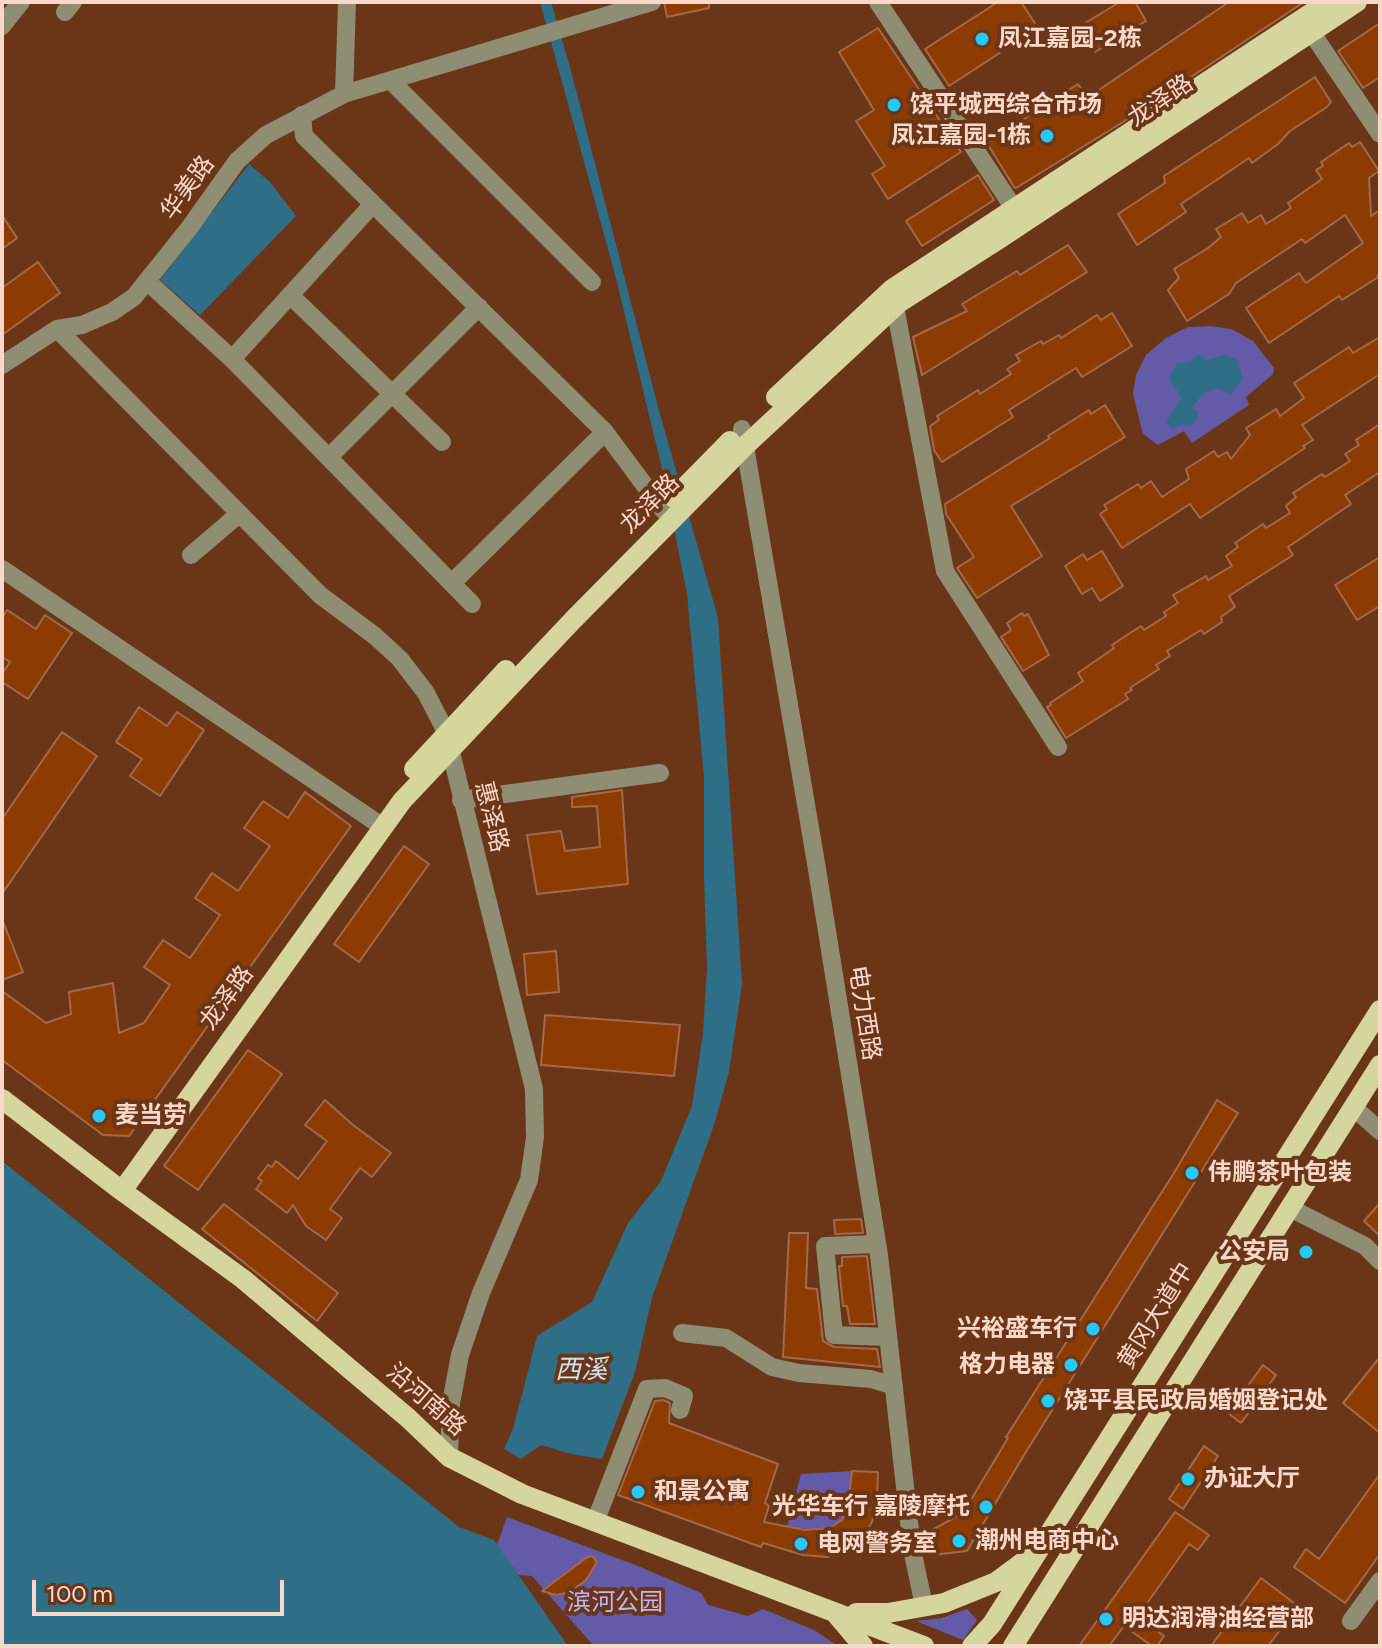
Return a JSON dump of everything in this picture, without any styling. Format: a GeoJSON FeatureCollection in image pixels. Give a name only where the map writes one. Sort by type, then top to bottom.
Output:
{"type":"FeatureCollection","features":[{"type":"Feature","properties":{"kind":"main road","name":"龙泽路"},"geometry":{"type":"LineString","coordinates":[[448,740],[869,308],[894,297],[1306,26],[1328,2]]}},
{"type":"Feature","properties":{"kind":"main road","name":"龙泽路"},"geometry":{"type":"LineString","coordinates":[[894,297],[1015,210],[1306,26],[1357,2]]}},
{"type":"Feature","properties":{"kind":"main road","name":"龙泽路"},"geometry":{"type":"LineString","coordinates":[[117,1187],[379,823],[448,740],[663,510],[743,437]]}},
{"type":"Feature","properties":{"kind":"main road","name":"黄冈大道中"},"geometry":{"type":"LineString","coordinates":[[972,1646],[992,1624],[1380,1010]]}},
{"type":"Feature","properties":{"kind":"main road"},"geometry":{"type":"LineString","coordinates":[[1015,1644],[1380,1065]]}},
{"type":"Feature","properties":{"kind":"main road","name":"沿河南路"},"geometry":{"type":"LineString","coordinates":[[2,1099],[243,1279],[408,1418],[449,1457],[522,1494],[924,1646]]}},
{"type":"Feature","properties":{"kind":"main road"},"geometry":{"type":"LineString","coordinates":[[830,1609],[888,1613],[944,1603],[996,1582],[1040,1548]]}},
{"type":"Feature","properties":{"kind":"main road"},"geometry":{"type":"LineString","coordinates":[[830,1609],[845,1622],[863,1646]]}},
{"type":"Feature","properties":{"kind":"street"},"geometry":{"type":"LineString","coordinates":[[2,26],[21,2]]}},
{"type":"Feature","properties":{"kind":"street"},"geometry":{"type":"LineString","coordinates":[[344,94],[347,2]]}},
{"type":"Feature","properties":{"kind":"street","name":"华美路"},"geometry":{"type":"LineString","coordinates":[[2,365],[57,329],[82,325],[112,312],[134,297],[237,161],[266,135],[344,94],[652,2]]}},
{"type":"Feature","properties":{"kind":"street"},"geometry":{"type":"LineString","coordinates":[[878,2],[1015,210]]}},
{"type":"Feature","properties":{"kind":"street"},"geometry":{"type":"LineString","coordinates":[[1306,26],[1380,134]]}},
{"type":"Feature","properties":{"kind":"street"},"geometry":{"type":"LineString","coordinates":[[391,81],[592,282]]}},
{"type":"Feature","properties":{"kind":"street"},"geometry":{"type":"LineString","coordinates":[[302,115],[304,136],[605,432],[663,510]]}},
{"type":"Feature","properties":{"kind":"street"},"geometry":{"type":"LineString","coordinates":[[232,359],[373,204]]}},
{"type":"Feature","properties":{"kind":"street"},"geometry":{"type":"LineString","coordinates":[[147,281],[330,456],[472,604]]}},
{"type":"Feature","properties":{"kind":"street"},"geometry":{"type":"LineString","coordinates":[[290,295],[442,442]]}},
{"type":"Feature","properties":{"kind":"street"},"geometry":{"type":"LineString","coordinates":[[894,297],[945,571],[1058,747]]}},
{"type":"Feature","properties":{"kind":"street"},"geometry":{"type":"LineString","coordinates":[[330,456],[479,307]]}},
{"type":"Feature","properties":{"kind":"street","name":"惠泽路"},"geometry":{"type":"LineString","coordinates":[[57,329],[320,595],[400,659],[426,693],[448,740],[534,1089],[535,1137],[529,1180],[481,1293],[460,1355],[451,1403],[449,1457]]}},
{"type":"Feature","properties":{"kind":"street"},"geometry":{"type":"LineString","coordinates":[[452,583],[605,432]]}},
{"type":"Feature","properties":{"kind":"street","name":"电力西路"},"geometry":{"type":"LineString","coordinates":[[743,437],[877,1244],[912,1549],[924,1606]]}},
{"type":"Feature","properties":{"kind":"street"},"geometry":{"type":"LineString","coordinates":[[191,555],[239,514]]}},
{"type":"Feature","properties":{"kind":"street"},"geometry":{"type":"LineString","coordinates":[[2,569],[379,823]]}},
{"type":"Feature","properties":{"kind":"street"},"geometry":{"type":"LineString","coordinates":[[461,800],[660,773]]}},
{"type":"Feature","properties":{"kind":"street"},"geometry":{"type":"LineString","coordinates":[[1353,1107],[1380,1131]]}},
{"type":"Feature","properties":{"kind":"street"},"geometry":{"type":"LineString","coordinates":[[1290,1208],[1365,1246],[1380,1261]]}},
{"type":"Feature","properties":{"kind":"street"},"geometry":{"type":"LineString","coordinates":[[877,1244],[825,1246],[834,1335],[888,1337]]}},
{"type":"Feature","properties":{"kind":"street"},"geometry":{"type":"LineString","coordinates":[[682,1333],[726,1338],[772,1367],[799,1373],[871,1379],[894,1386]]}},
{"type":"Feature","properties":{"kind":"street"},"geometry":{"type":"LineString","coordinates":[[595,1522],[647,1389],[665,1388],[684,1396],[680,1410]]}},
{"type":"Feature","properties":{"kind":"street"},"geometry":{"type":"LineString","coordinates":[[1351,1621],[1380,1581]]}},
{"type":"Feature","properties":{"kind":"green space"},"geometry":{"type":"Polygon","coordinates":[[[1188,327],[1231,329],[1253,341],[1274,368],[1273,374],[1246,397],[1249,405],[1192,443],[1184,431],[1158,445],[1143,434],[1133,394],[1136,375],[1146,355],[1166,338],[1188,327]]]}},
{"type":"Feature","properties":{"kind":"green space"},"geometry":{"type":"Polygon","coordinates":[[[852,1471],[848,1507],[842,1520],[830,1528],[818,1530],[787,1527],[801,1474],[852,1471]]]}},
{"type":"Feature","properties":{"kind":"green space","name":"滨河公园"},"geometry":{"type":"Polygon","coordinates":[[[507,1517],[701,1593],[708,1605],[748,1616],[763,1609],[814,1630],[838,1646],[594,1646],[532,1576],[504,1574],[496,1548],[507,1517]]]}},
{"type":"Feature","properties":{"kind":"green space"},"geometry":{"type":"Polygon","coordinates":[[[967,1609],[977,1620],[963,1640],[916,1621],[942,1618],[967,1609]]]}},
{"type":"Feature","properties":{"kind":"water","name":"西溪"},"geometry":{"type":"Polygon","coordinates":[[[540,2],[551,2],[570,67],[658,407],[718,618],[742,984],[729,1072],[714,1125],[652,1298],[635,1372],[602,1459],[541,1445],[521,1459],[504,1449],[513,1429],[537,1336],[592,1302],[628,1223],[661,1181],[692,1106],[703,1033],[707,969],[704,777],[687,594],[663,473],[616,278],[540,2]]]}},
{"type":"Feature","properties":{"kind":"water"},"geometry":{"type":"Polygon","coordinates":[[[249,164],[270,182],[296,216],[200,315],[160,280],[249,164]]]}},
{"type":"Feature","properties":{"kind":"water"},"geometry":{"type":"Polygon","coordinates":[[[1199,354],[1206,360],[1225,355],[1236,359],[1243,379],[1231,394],[1216,388],[1204,393],[1193,406],[1199,412],[1196,422],[1172,429],[1166,422],[1182,398],[1171,383],[1170,375],[1178,363],[1191,362],[1199,354]]]}},
{"type":"Feature","properties":{"kind":"water"},"geometry":{"type":"Polygon","coordinates":[[[2,1161],[459,1527],[494,1540],[568,1646],[2,1646],[2,1161]]]}},
{"type":"Feature","properties":{"kind":"building"},"geometry":{"type":"Polygon","coordinates":[[[664,2],[709,2],[709,8],[667,17],[664,2]]]}},
{"type":"Feature","properties":{"kind":"building","name":"凤江嘉园-2栋"},"geometry":{"type":"Polygon","coordinates":[[[998,2],[1021,2],[1038,28],[949,86],[925,49],[998,2]]]}},
{"type":"Feature","properties":{"kind":"building"},"geometry":{"type":"Polygon","coordinates":[[[1120,2],[1135,2],[1146,21],[1095,52],[1080,26],[1120,2]]]}},
{"type":"Feature","properties":{"kind":"building"},"geometry":{"type":"Polygon","coordinates":[[[1229,2],[1304,2],[1123,122],[1014,187],[987,143],[1078,84],[1087,98],[1229,2]]]}},
{"type":"Feature","properties":{"kind":"building"},"geometry":{"type":"Polygon","coordinates":[[[1380,23],[1380,77],[1363,88],[1338,51],[1380,23]]]}},
{"type":"Feature","properties":{"kind":"building"},"geometry":{"type":"Polygon","coordinates":[[[878,28],[961,152],[888,199],[872,174],[885,166],[856,121],[874,110],[839,52],[878,28]]]}},
{"type":"Feature","properties":{"kind":"building"},"geometry":{"type":"Polygon","coordinates":[[[1315,77],[1331,102],[1327,107],[1290,131],[1252,163],[1249,158],[1181,204],[1186,212],[1137,245],[1118,214],[1165,183],[1164,176],[1315,77]]]}},
{"type":"Feature","properties":{"kind":"building"},"geometry":{"type":"Polygon","coordinates":[[[1360,142],[1379,171],[1369,178],[1371,216],[1380,210],[1380,269],[1377,278],[1342,300],[1339,296],[1269,343],[1246,308],[1299,273],[1306,283],[1363,243],[1345,215],[1305,243],[1302,239],[1236,283],[1229,294],[1187,321],[1168,290],[1179,278],[1174,269],[1208,248],[1221,237],[1216,229],[1242,213],[1248,223],[1261,215],[1266,224],[1291,208],[1288,203],[1322,179],[1316,170],[1323,166],[1321,162],[1349,143],[1352,147],[1360,142]]]}},
{"type":"Feature","properties":{"kind":"building"},"geometry":{"type":"Polygon","coordinates":[[[978,175],[994,200],[922,246],[906,221],[978,175]]]}},
{"type":"Feature","properties":{"kind":"building"},"geometry":{"type":"Polygon","coordinates":[[[2,215],[17,238],[2,249],[2,215]]]}},
{"type":"Feature","properties":{"kind":"building"},"geometry":{"type":"Polygon","coordinates":[[[1068,245],[1087,272],[922,375],[913,337],[967,311],[962,304],[1017,271],[1020,275],[1068,245]]]}},
{"type":"Feature","properties":{"kind":"building"},"geometry":{"type":"Polygon","coordinates":[[[38,262],[60,293],[2,335],[2,288],[38,262]]]}},
{"type":"Feature","properties":{"kind":"building"},"geometry":{"type":"Polygon","coordinates":[[[1112,313],[1132,346],[1082,377],[1076,368],[1009,410],[1013,417],[942,462],[934,450],[930,426],[939,420],[937,416],[1011,374],[1007,369],[1020,361],[1016,355],[1041,341],[1043,344],[1059,335],[1061,338],[1097,315],[1101,320],[1112,313]]]}},
{"type":"Feature","properties":{"kind":"building"},"geometry":{"type":"Polygon","coordinates":[[[1380,337],[1380,374],[1302,425],[1313,440],[1303,446],[1305,448],[1200,518],[1190,504],[1122,548],[1100,514],[1107,509],[1104,505],[1138,484],[1141,488],[1151,481],[1162,497],[1189,479],[1186,469],[1214,451],[1218,457],[1227,452],[1231,459],[1250,435],[1246,428],[1276,409],[1280,416],[1304,398],[1294,383],[1349,347],[1353,353],[1380,337]]]}},
{"type":"Feature","properties":{"kind":"building"},"geometry":{"type":"Polygon","coordinates":[[[1105,405],[1125,437],[1011,506],[1042,556],[977,598],[957,568],[974,557],[946,514],[945,504],[1089,410],[1091,414],[1105,405]]]}},
{"type":"Feature","properties":{"kind":"building"},"geometry":{"type":"Polygon","coordinates":[[[1380,424],[1380,472],[1345,495],[1351,504],[1288,547],[1293,555],[1229,596],[1235,607],[1221,617],[1222,622],[1204,634],[1201,630],[1167,651],[1170,656],[1156,665],[1159,669],[1125,694],[1128,699],[1066,738],[1047,707],[1083,681],[1078,673],[1130,633],[1141,626],[1144,630],[1166,616],[1164,612],[1178,603],[1173,595],[1206,576],[1208,580],[1232,566],[1226,556],[1238,547],[1235,543],[1263,524],[1266,528],[1290,513],[1286,506],[1296,497],[1293,493],[1350,461],[1345,454],[1359,445],[1356,440],[1380,424]]]}},
{"type":"Feature","properties":{"kind":"building"},"geometry":{"type":"Polygon","coordinates":[[[1102,551],[1123,586],[1100,601],[1092,588],[1082,594],[1065,566],[1083,554],[1087,560],[1102,551]]]}},
{"type":"Feature","properties":{"kind":"building"},"geometry":{"type":"Polygon","coordinates":[[[1380,557],[1380,606],[1357,620],[1335,585],[1380,557]]]}},
{"type":"Feature","properties":{"kind":"building"},"geometry":{"type":"Polygon","coordinates":[[[7,610],[36,629],[45,615],[72,633],[28,699],[2,682],[2,674],[10,662],[2,657],[2,618],[7,610]]]}},
{"type":"Feature","properties":{"kind":"building"},"geometry":{"type":"Polygon","coordinates":[[[1022,613],[1024,616],[1028,614],[1049,655],[1023,671],[1001,637],[1011,630],[1007,623],[1022,613]]]}},
{"type":"Feature","properties":{"kind":"building"},"geometry":{"type":"Polygon","coordinates":[[[139,707],[167,726],[177,712],[204,730],[160,796],[130,776],[142,759],[116,742],[139,707]]]}},
{"type":"Feature","properties":{"kind":"building"},"geometry":{"type":"Polygon","coordinates":[[[62,732],[97,756],[2,894],[2,819],[62,732]]]}},
{"type":"Feature","properties":{"kind":"building"},"geometry":{"type":"Polygon","coordinates":[[[622,790],[628,884],[537,894],[527,835],[561,831],[565,851],[600,847],[597,806],[572,807],[572,797],[622,790]]]}},
{"type":"Feature","properties":{"kind":"building"},"geometry":{"type":"Polygon","coordinates":[[[305,792],[351,826],[129,1136],[103,1135],[2,1060],[2,991],[46,1023],[71,1014],[69,992],[113,983],[119,1033],[144,1023],[170,985],[144,967],[163,940],[190,958],[220,915],[195,898],[212,873],[238,891],[270,846],[244,828],[263,801],[288,818],[305,792]]]}},
{"type":"Feature","properties":{"kind":"building"},"geometry":{"type":"Polygon","coordinates":[[[404,846],[429,864],[359,962],[334,944],[404,846]]]}},
{"type":"Feature","properties":{"kind":"building"},"geometry":{"type":"Polygon","coordinates":[[[2,919],[23,972],[2,980],[2,919]]]}},
{"type":"Feature","properties":{"kind":"building"},"geometry":{"type":"Polygon","coordinates":[[[556,951],[559,992],[527,995],[524,954],[556,951]]]}},
{"type":"Feature","properties":{"kind":"building"},"geometry":{"type":"Polygon","coordinates":[[[545,1015],[680,1025],[674,1076],[541,1065],[545,1015]]]}},
{"type":"Feature","properties":{"kind":"building"},"geometry":{"type":"Polygon","coordinates":[[[248,1050],[282,1074],[198,1190],[164,1166],[248,1050]]]}},
{"type":"Feature","properties":{"kind":"building"},"geometry":{"type":"Polygon","coordinates":[[[325,1100],[391,1153],[372,1177],[360,1168],[330,1209],[342,1218],[326,1240],[306,1226],[293,1205],[287,1213],[256,1189],[262,1181],[258,1178],[268,1165],[272,1167],[276,1161],[298,1179],[327,1141],[305,1125],[325,1100]]]}},
{"type":"Feature","properties":{"kind":"building"},"geometry":{"type":"Polygon","coordinates":[[[1217,1100],[1238,1113],[967,1551],[933,1555],[923,1535],[963,1513],[1006,1437],[1217,1100]]]}},
{"type":"Feature","properties":{"kind":"building"},"geometry":{"type":"Polygon","coordinates":[[[1380,1203],[1380,1236],[1364,1221],[1380,1203]]]}},
{"type":"Feature","properties":{"kind":"building"},"geometry":{"type":"Polygon","coordinates":[[[224,1204],[338,1293],[317,1321],[202,1229],[224,1204]]]}},
{"type":"Feature","properties":{"kind":"building"},"geometry":{"type":"Polygon","coordinates":[[[861,1219],[863,1233],[835,1234],[834,1220],[861,1219]]]}},
{"type":"Feature","properties":{"kind":"building"},"geometry":{"type":"Polygon","coordinates":[[[789,1233],[808,1233],[806,1288],[817,1289],[823,1341],[834,1347],[877,1349],[880,1367],[783,1357],[789,1233]]]}},
{"type":"Feature","properties":{"kind":"building"},"geometry":{"type":"Polygon","coordinates":[[[867,1256],[875,1324],[850,1324],[847,1306],[843,1306],[839,1266],[842,1266],[842,1257],[867,1256]]]}},
{"type":"Feature","properties":{"kind":"building"},"geometry":{"type":"Polygon","coordinates":[[[1380,1357],[1380,1433],[1343,1403],[1380,1357]]]}},
{"type":"Feature","properties":{"kind":"building"},"geometry":{"type":"Polygon","coordinates":[[[1263,1365],[1276,1375],[1241,1423],[1228,1413],[1263,1365]]]}},
{"type":"Feature","properties":{"kind":"building"},"geometry":{"type":"Polygon","coordinates":[[[655,1401],[670,1403],[669,1423],[778,1464],[765,1503],[769,1506],[764,1522],[805,1530],[830,1528],[842,1520],[848,1507],[852,1471],[878,1472],[877,1501],[872,1522],[862,1539],[847,1551],[827,1557],[803,1555],[763,1543],[761,1547],[618,1495],[655,1401]]]}},
{"type":"Feature","properties":{"kind":"building"},"geometry":{"type":"Polygon","coordinates":[[[1204,1446],[1218,1456],[1183,1509],[1169,1499],[1204,1446]]]}},
{"type":"Feature","properties":{"kind":"building"},"geometry":{"type":"Polygon","coordinates":[[[1380,1474],[1380,1554],[1345,1603],[1294,1567],[1306,1549],[1319,1559],[1380,1474]]]}},
{"type":"Feature","properties":{"kind":"building"},"geometry":{"type":"Polygon","coordinates":[[[1175,1512],[1209,1535],[1198,1550],[1189,1544],[1138,1616],[1164,1636],[1157,1646],[1152,1646],[1124,1626],[1109,1646],[1079,1646],[1175,1512]]]}},
{"type":"Feature","properties":{"kind":"building"},"geometry":{"type":"Polygon","coordinates":[[[592,1556],[597,1562],[586,1580],[570,1592],[556,1595],[542,1591],[586,1558],[592,1556]]]}},
{"type":"Feature","properties":{"kind":"building"},"geometry":{"type":"Polygon","coordinates":[[[1261,1578],[1298,1606],[1268,1646],[1211,1646],[1261,1578]]]}},
{"type":"Feature","properties":{"kind":"place","name":"凤江嘉园-2栋"},"geometry":{"type":"Point","coordinates":[982,39]}},
{"type":"Feature","properties":{"kind":"place","name":"饶平城西综合市场"},"geometry":{"type":"Point","coordinates":[894,105]}},
{"type":"Feature","properties":{"kind":"place","name":"凤江嘉园-1栋"},"geometry":{"type":"Point","coordinates":[1047,136]}},
{"type":"Feature","properties":{"kind":"place","name":"麦当劳"},"geometry":{"type":"Point","coordinates":[99,1116]}},
{"type":"Feature","properties":{"kind":"place","name":"伟鹏茶叶包装"},"geometry":{"type":"Point","coordinates":[1192,1173]}},
{"type":"Feature","properties":{"kind":"place","name":"公安局"},"geometry":{"type":"Point","coordinates":[1306,1252]}},
{"type":"Feature","properties":{"kind":"place","name":"兴裕盛车行"},"geometry":{"type":"Point","coordinates":[1093,1329]}},
{"type":"Feature","properties":{"kind":"place","name":"格力电器"},"geometry":{"type":"Point","coordinates":[1071,1365]}},
{"type":"Feature","properties":{"kind":"place","name":"饶平县民政局婚姻登记处"},"geometry":{"type":"Point","coordinates":[1048,1401]}},
{"type":"Feature","properties":{"kind":"place","name":"办证大厅"},"geometry":{"type":"Point","coordinates":[1188,1479]}},
{"type":"Feature","properties":{"kind":"place","name":"和景公寓"},"geometry":{"type":"Point","coordinates":[638,1492]}},
{"type":"Feature","properties":{"kind":"place","name":"光华车行 嘉陵摩托"},"geometry":{"type":"Point","coordinates":[986,1507]}},
{"type":"Feature","properties":{"kind":"place","name":"潮州电商中心"},"geometry":{"type":"Point","coordinates":[959,1541]}},
{"type":"Feature","properties":{"kind":"place","name":"电网警务室"},"geometry":{"type":"Point","coordinates":[801,1544]}},
{"type":"Feature","properties":{"kind":"place","name":"明达润滑油经营部"},"geometry":{"type":"Point","coordinates":[1106,1619]}}]}
